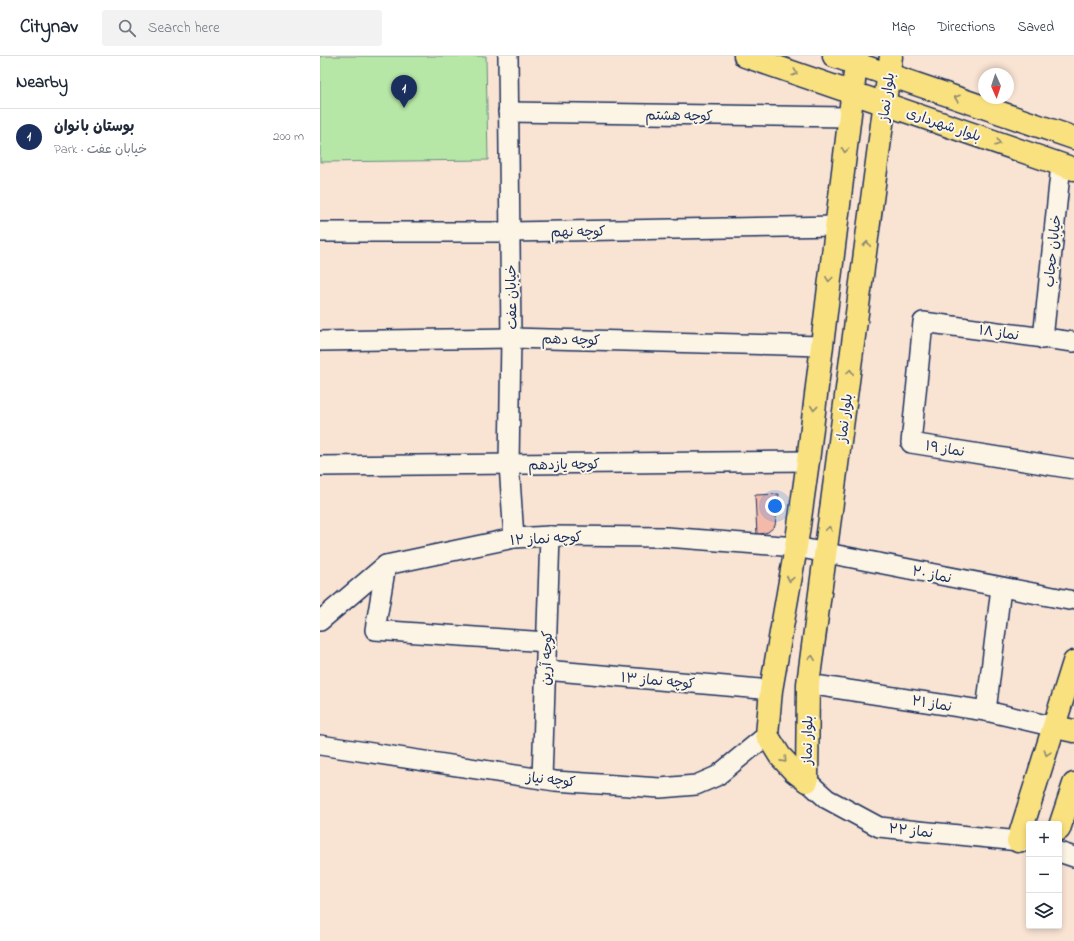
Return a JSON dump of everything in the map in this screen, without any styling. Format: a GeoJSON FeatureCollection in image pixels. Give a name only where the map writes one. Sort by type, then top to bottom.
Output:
{"type":"FeatureCollection","features":[{"type":"Feature","properties":{"kind":"main road","name":"بلوار شهرداری"},"geometry":{"type":"LineString","coordinates":[[745,56],[1068,167]]}},
{"type":"Feature","properties":{"kind":"main road"},"geometry":{"type":"LineString","coordinates":[[834,56],[889,65],[1074,138]]}},
{"type":"Feature","properties":{"kind":"main road"},"geometry":{"type":"LineString","coordinates":[[807,781],[794,771],[780,756],[767,734],[771,690],[796,547],[808,461],[856,60]]}},
{"type":"Feature","properties":{"kind":"main road","name":"بلوار نماز"},"geometry":{"type":"LineString","coordinates":[[807,781],[808,684],[889,65]]}},
{"type":"Feature","properties":{"kind":"main road"},"geometry":{"type":"LineString","coordinates":[[1024,841],[1065,729],[1074,662]]}},
{"type":"Feature","properties":{"kind":"main road"},"geometry":{"type":"LineString","coordinates":[[1062,821],[1074,784]]}},
{"type":"Feature","properties":{"kind":"street","name":"خیابان عفت"},"geometry":{"type":"LineString","coordinates":[[508,56],[511,338],[509,464],[514,538]]}},
{"type":"Feature","properties":{"kind":"street","name":"کوچه هشتم"},"geometry":{"type":"LineString","coordinates":[[508,112],[849,117]]}},
{"type":"Feature","properties":{"kind":"street","name":"خیابان حجاب"},"geometry":{"type":"LineString","coordinates":[[1043,338],[1068,167]]}},
{"type":"Feature","properties":{"kind":"street","name":"کوچه نهم"},"geometry":{"type":"LineString","coordinates":[[320,232],[510,232],[836,226]]}},
{"type":"Feature","properties":{"kind":"street","name":"نماز ۱۸"},"geometry":{"type":"LineString","coordinates":[[923,322],[1074,342]]}},
{"type":"Feature","properties":{"kind":"street","name":"نماز ۱۹"},"geometry":{"type":"LineString","coordinates":[[923,322],[912,443],[1074,469]]}},
{"type":"Feature","properties":{"kind":"street","name":"کوچه دهم"},"geometry":{"type":"LineString","coordinates":[[320,341],[511,338],[821,346]]}},
{"type":"Feature","properties":{"kind":"street","name":"کوچه یازدهم"},"geometry":{"type":"LineString","coordinates":[[320,466],[808,461]]}},
{"type":"Feature","properties":{"kind":"street","name":"کوچه نماز ۱۲"},"geometry":{"type":"LineString","coordinates":[[320,621],[386,565],[514,538],[550,536],[666,537],[796,547]]}},
{"type":"Feature","properties":{"kind":"street","name":"کوچه آرین"},"geometry":{"type":"LineString","coordinates":[[542,779],[550,536]]}},
{"type":"Feature","properties":{"kind":"street","name":"نماز ۲۰"},"geometry":{"type":"LineString","coordinates":[[796,547],[1069,600]]}},
{"type":"Feature","properties":{"kind":"street"},"geometry":{"type":"LineString","coordinates":[[386,565],[375,630],[547,642]]}},
{"type":"Feature","properties":{"kind":"street"},"geometry":{"type":"LineString","coordinates":[[986,711],[1001,588]]}},
{"type":"Feature","properties":{"kind":"street","name":"کوچه نماز ۱۳"},"geometry":{"type":"LineString","coordinates":[[545,670],[771,690]]}},
{"type":"Feature","properties":{"kind":"street","name":"نماز ۲۱"},"geometry":{"type":"LineString","coordinates":[[808,684],[986,711],[1065,729]]}},
{"type":"Feature","properties":{"kind":"street","name":"کوچه نیاز"},"geometry":{"type":"LineString","coordinates":[[320,745],[542,779],[660,788],[696,785],[717,776],[767,734]]}},
{"type":"Feature","properties":{"kind":"street","name":"نماز ۲۲"},"geometry":{"type":"LineString","coordinates":[[807,781],[827,799],[879,827],[1024,841]]}},
{"type":"Feature","properties":{"kind":"street"},"geometry":{"type":"LineString","coordinates":[[1062,853],[1074,857]]}},
{"type":"Feature","properties":{"kind":"green space"},"geometry":{"type":"Polygon","coordinates":[[[320,56],[486,56],[488,160],[320,162],[320,56]]]}},
{"type":"Feature","properties":{"kind":"building"},"geometry":{"type":"Polygon","coordinates":[[[779,494],[775,526],[768,532],[757,535],[755,495],[779,494]]]}},
{"type":"Feature","properties":{"kind":"place","name":"بوستان بانوان"},"geometry":{"type":"Point","coordinates":[404,108]}}]}
